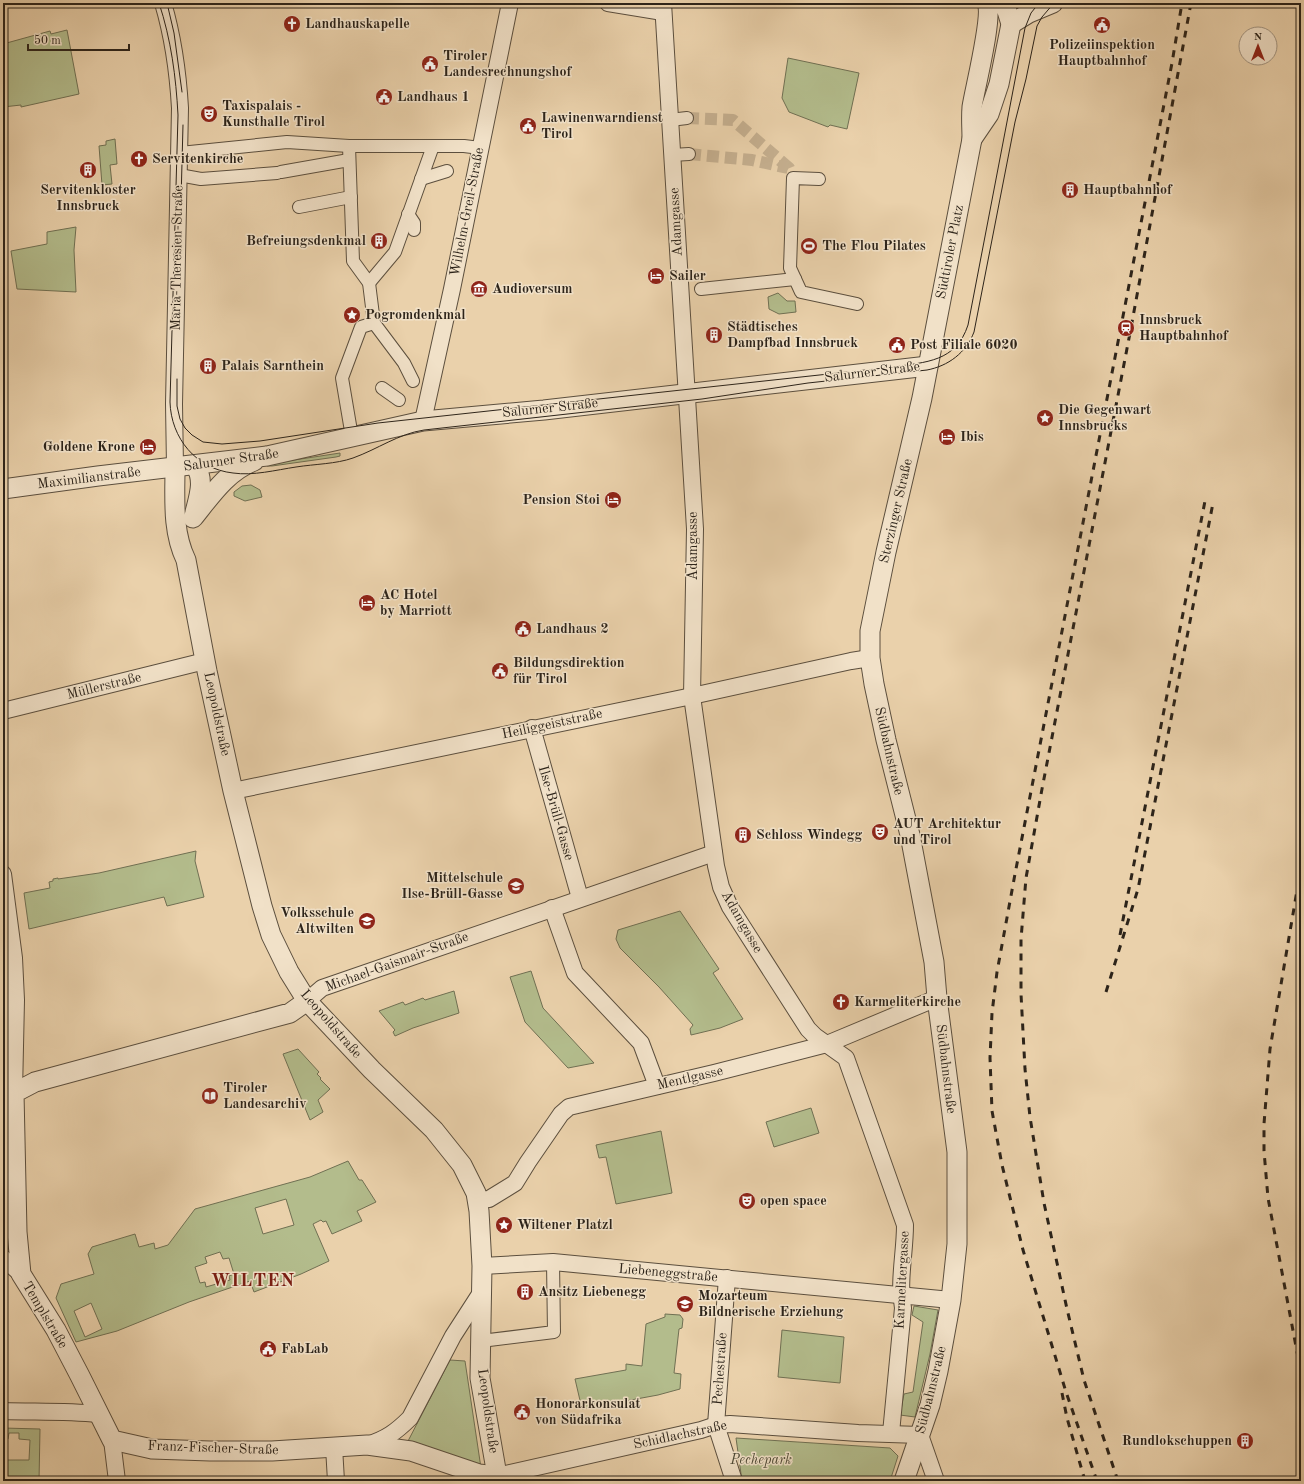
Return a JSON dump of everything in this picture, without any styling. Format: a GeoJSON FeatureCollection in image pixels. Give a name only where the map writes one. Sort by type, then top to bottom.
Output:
{"type":"FeatureCollection","features":[{"type":"Feature","properties":{"kind":"street","name":"Maria-Theresien-Straße"},"geometry":{"type":"LineString","coordinates":[[163,3],[172,39],[179,83],[180,108],[174,404],[175,467]]}},
{"type":"Feature","properties":{"kind":"street","name":"Wilhelm-Greil-Straße"},"geometry":{"type":"LineString","coordinates":[[423,421],[510,3]]}},
{"type":"Feature","properties":{"kind":"street"},"geometry":{"type":"LineString","coordinates":[[608,3],[663,8]]}},
{"type":"Feature","properties":{"kind":"street","name":"Südtiroler Platz"},"geometry":{"type":"LineString","coordinates":[[928,366],[972,139],[972,108],[987,24],[989,6],[987,3]]}},
{"type":"Feature","properties":{"kind":"street"},"geometry":{"type":"LineString","coordinates":[[987,24],[996,16],[1027,3]]}},
{"type":"Feature","properties":{"kind":"street"},"geometry":{"type":"LineString","coordinates":[[1007,12],[1029,13],[1053,3]]}},
{"type":"Feature","properties":{"kind":"street","name":"Adamgasse"},"geometry":{"type":"LineString","coordinates":[[663,8],[695,529],[692,696],[714,853],[721,887],[730,907],[808,1029],[827,1044]]}},
{"type":"Feature","properties":{"kind":"street","name":"Südtiroler Platz"},"geometry":{"type":"LineString","coordinates":[[972,139],[989,114],[996,96],[1007,12]]}},
{"type":"Feature","properties":{"kind":"street"},"geometry":{"type":"LineString","coordinates":[[670,120],[687,118]]}},
{"type":"Feature","properties":{"kind":"street"},"geometry":{"type":"LineString","coordinates":[[379,134],[380,146]]}},
{"type":"Feature","properties":{"kind":"street"},"geometry":{"type":"LineString","coordinates":[[180,153],[294,145],[464,146],[480,148]]}},
{"type":"Feature","properties":{"kind":"street"},"geometry":{"type":"LineString","coordinates":[[349,146],[353,261],[369,283],[374,322],[404,363],[413,382]]}},
{"type":"Feature","properties":{"kind":"street"},"geometry":{"type":"LineString","coordinates":[[369,283],[395,252],[433,146]]}},
{"type":"Feature","properties":{"kind":"street"},"geometry":{"type":"LineString","coordinates":[[672,156],[689,154]]}},
{"type":"Feature","properties":{"kind":"street"},"geometry":{"type":"LineString","coordinates":[[179,175],[201,180],[283,172],[349,160]]}},
{"type":"Feature","properties":{"kind":"street"},"geometry":{"type":"LineString","coordinates":[[421,179],[447,171]]}},
{"type":"Feature","properties":{"kind":"street"},"geometry":{"type":"LineString","coordinates":[[818,179],[793,178],[790,268],[801,292],[857,304]]}},
{"type":"Feature","properties":{"kind":"street"},"geometry":{"type":"LineString","coordinates":[[299,207],[351,197]]}},
{"type":"Feature","properties":{"kind":"street"},"geometry":{"type":"LineString","coordinates":[[408,214],[414,222],[414,230]]}},
{"type":"Feature","properties":{"kind":"street"},"geometry":{"type":"LineString","coordinates":[[701,289],[795,279]]}},
{"type":"Feature","properties":{"kind":"street"},"geometry":{"type":"LineString","coordinates":[[352,437],[342,378],[361,327],[374,322]]}},
{"type":"Feature","properties":{"kind":"street","name":"Salurner Straße"},"geometry":{"type":"LineString","coordinates":[[175,467],[268,456],[423,421],[544,410],[928,366]]}},
{"type":"Feature","properties":{"kind":"street","name":"Sterzinger Straße"},"geometry":{"type":"LineString","coordinates":[[870,658],[870,631],[872,620],[928,366]]}},
{"type":"Feature","properties":{"kind":"street"},"geometry":{"type":"LineString","coordinates":[[382,388],[399,400]]}},
{"type":"Feature","properties":{"kind":"street","name":"Leopoldstraße"},"geometry":{"type":"LineString","coordinates":[[193,518],[220,484],[234,472],[243,465],[268,456]]}},
{"type":"Feature","properties":{"kind":"street","name":"Leopoldstraße"},"geometry":{"type":"LineString","coordinates":[[186,560],[189,531],[201,491],[199,470],[195,465]]}},
{"type":"Feature","properties":{"kind":"street","name":"Maximilianstraße"},"geometry":{"type":"LineString","coordinates":[[3,489],[175,467]]}},
{"type":"Feature","properties":{"kind":"street","name":"Leopoldstraße"},"geometry":{"type":"LineString","coordinates":[[175,467],[175,509],[180,548],[186,560],[205,661],[233,791],[258,891],[271,935],[288,972],[307,1001],[372,1070],[434,1130],[462,1165],[471,1181],[478,1200],[482,1266],[480,1378],[498,1479]]}},
{"type":"Feature","properties":{"kind":"street","name":"Heiliggeiststraße"},"geometry":{"type":"LineString","coordinates":[[233,791],[870,658]]}},
{"type":"Feature","properties":{"kind":"street","name":"Südbahnstraße"},"geometry":{"type":"LineString","coordinates":[[870,658],[886,740],[910,835],[934,962],[937,998],[957,1152],[957,1244],[951,1300],[930,1405],[904,1481]]}},
{"type":"Feature","properties":{"kind":"street","name":"Müllerstraße"},"geometry":{"type":"LineString","coordinates":[[3,711],[205,661]]}},
{"type":"Feature","properties":{"kind":"street","name":"Ilse-Brüll-Gasse"},"geometry":{"type":"LineString","coordinates":[[532,728],[580,898]]}},
{"type":"Feature","properties":{"kind":"street","name":"Michael-Gaismair-Straße"},"geometry":{"type":"LineString","coordinates":[[14,1093],[35,1082],[290,1012],[307,1001],[322,988],[714,853]]}},
{"type":"Feature","properties":{"kind":"street","name":"Templstraße"},"geometry":{"type":"LineString","coordinates":[[3,874],[14,958],[16,1000],[14,1093],[17,1232],[21,1274],[56,1330],[98,1414]]}},
{"type":"Feature","properties":{"kind":"street"},"geometry":{"type":"LineString","coordinates":[[552,908],[575,973],[641,1043],[658,1086]]}},
{"type":"Feature","properties":{"kind":"street","name":"Mentlgasse"},"geometry":{"type":"LineString","coordinates":[[478,1200],[488,1199],[515,1183],[561,1114],[567,1109],[827,1044],[937,998]]}},
{"type":"Feature","properties":{"kind":"street","name":"Karmelitergasse"},"geometry":{"type":"LineString","coordinates":[[827,1044],[846,1058],[905,1225],[905,1246],[900,1295],[903,1308],[891,1433]]}},
{"type":"Feature","properties":{"kind":"street"},"geometry":{"type":"LineString","coordinates":[[3,1258],[21,1274]]}},
{"type":"Feature","properties":{"kind":"street"},"geometry":{"type":"LineString","coordinates":[[481,1341],[554,1332],[553,1262]]}},
{"type":"Feature","properties":{"kind":"street","name":"Liebeneggstraße"},"geometry":{"type":"LineString","coordinates":[[482,1266],[553,1262],[951,1300]]}},
{"type":"Feature","properties":{"kind":"street","name":"Pechestraße"},"geometry":{"type":"LineString","coordinates":[[727,1278],[716,1425],[734,1481]]}},
{"type":"Feature","properties":{"kind":"street","name":"Franz-Fischer-Straße"},"geometry":{"type":"LineString","coordinates":[[367,1445],[384,1439],[399,1429],[410,1418],[453,1336],[482,1292]]}},
{"type":"Feature","properties":{"kind":"street"},"geometry":{"type":"LineString","coordinates":[[3,1412],[73,1412],[98,1414],[112,1440],[116,1481]]}},
{"type":"Feature","properties":{"kind":"street","name":"Schidlachstraße"},"geometry":{"type":"LineString","coordinates":[[498,1479],[701,1430],[716,1425],[730,1424],[858,1433],[891,1433]]}},
{"type":"Feature","properties":{"kind":"street"},"geometry":{"type":"LineString","coordinates":[[891,1433],[920,1434],[936,1481]]}},
{"type":"Feature","properties":{"kind":"street","name":"Franz-Fischer-Straße"},"geometry":{"type":"LineString","coordinates":[[112,1440],[152,1449],[210,1451],[272,1451],[367,1445],[411,1451],[498,1479]]}},
{"type":"Feature","properties":{"kind":"street"},"geometry":{"type":"LineString","coordinates":[[334,1447],[336,1481]]}},
{"type":"Feature","properties":{"kind":"green space"},"geometry":{"type":"Polygon","coordinates":[[[67,30],[79,94],[21,107],[21,105],[3,107],[3,44],[50,31],[51,34],[67,30]]]}},
{"type":"Feature","properties":{"kind":"green space"},"geometry":{"type":"Polygon","coordinates":[[[788,58],[859,73],[847,129],[830,125],[828,127],[789,112],[782,98],[788,58]]]}},
{"type":"Feature","properties":{"kind":"green space"},"geometry":{"type":"Polygon","coordinates":[[[115,139],[117,164],[110,165],[112,184],[102,185],[99,146],[106,145],[106,141],[115,139]]]}},
{"type":"Feature","properties":{"kind":"green space"},"geometry":{"type":"Polygon","coordinates":[[[76,227],[74,250],[76,292],[17,289],[11,251],[47,244],[47,232],[76,227]]]}},
{"type":"Feature","properties":{"kind":"green space"},"geometry":{"type":"Polygon","coordinates":[[[778,293],[787,301],[795,301],[796,312],[779,314],[769,309],[768,297],[778,293]]]}},
{"type":"Feature","properties":{"kind":"green space"},"geometry":{"type":"Polygon","coordinates":[[[340,453],[340,456],[336,457],[267,466],[268,464],[340,453]]]}},
{"type":"Feature","properties":{"kind":"green space"},"geometry":{"type":"Polygon","coordinates":[[[251,485],[260,490],[262,497],[245,501],[234,496],[234,492],[242,486],[251,485]]]}},
{"type":"Feature","properties":{"kind":"green space"},"geometry":{"type":"Polygon","coordinates":[[[196,851],[195,861],[204,897],[167,906],[164,897],[29,929],[24,893],[50,888],[49,882],[53,881],[53,879],[99,873],[196,851]]]}},
{"type":"Feature","properties":{"kind":"green space"},"geometry":{"type":"Polygon","coordinates":[[[680,911],[719,969],[713,973],[743,1019],[720,1028],[691,1035],[690,1029],[693,1025],[659,987],[620,948],[616,939],[618,930],[680,911]]]}},
{"type":"Feature","properties":{"kind":"green space"},"geometry":{"type":"Polygon","coordinates":[[[531,971],[543,1008],[594,1063],[568,1068],[525,1022],[510,977],[531,971]]]}},
{"type":"Feature","properties":{"kind":"green space"},"geometry":{"type":"Polygon","coordinates":[[[454,991],[459,1013],[413,1028],[395,1036],[393,1032],[395,1030],[379,1011],[403,1002],[405,1005],[423,998],[425,1000],[454,991]]]}},
{"type":"Feature","properties":{"kind":"green space"},"geometry":{"type":"Polygon","coordinates":[[[298,1049],[319,1072],[317,1074],[321,1078],[320,1079],[330,1089],[318,1100],[323,1112],[310,1120],[283,1054],[298,1049]]]}},
{"type":"Feature","properties":{"kind":"green space"},"geometry":{"type":"Polygon","coordinates":[[[811,1108],[819,1133],[774,1147],[766,1122],[811,1108]]]}},
{"type":"Feature","properties":{"kind":"green space"},"geometry":{"type":"Polygon","coordinates":[[[661,1131],[672,1193],[616,1204],[606,1157],[599,1158],[596,1145],[661,1131]]]}},
{"type":"Feature","properties":{"kind":"green space"},"geometry":{"type":"Polygon","coordinates":[[[348,1161],[359,1180],[362,1180],[376,1202],[357,1211],[362,1221],[332,1234],[326,1221],[323,1222],[321,1220],[313,1224],[329,1261],[301,1274],[254,1292],[250,1281],[189,1302],[117,1331],[76,1342],[56,1298],[61,1284],[94,1274],[88,1254],[92,1247],[135,1234],[139,1247],[154,1243],[155,1249],[168,1245],[195,1209],[310,1177],[348,1161]],[[286,1199],[255,1208],[263,1234],[294,1225],[286,1199]],[[220,1252],[205,1257],[207,1263],[195,1267],[200,1283],[205,1282],[206,1287],[230,1280],[229,1276],[234,1274],[229,1258],[223,1259],[220,1252]],[[91,1303],[74,1311],[85,1337],[102,1329],[91,1303]]]}},
{"type":"Feature","properties":{"kind":"green space"},"geometry":{"type":"Polygon","coordinates":[[[914,1306],[938,1310],[930,1354],[915,1417],[900,1415],[904,1394],[913,1392],[923,1322],[912,1315],[914,1306]]]}},
{"type":"Feature","properties":{"kind":"green space"},"geometry":{"type":"Polygon","coordinates":[[[665,1314],[680,1315],[683,1319],[682,1328],[679,1329],[674,1373],[681,1374],[680,1389],[658,1395],[582,1409],[575,1379],[626,1370],[626,1364],[642,1366],[646,1324],[665,1317],[665,1314]]]}},
{"type":"Feature","properties":{"kind":"green space"},"geometry":{"type":"Polygon","coordinates":[[[782,1330],[844,1337],[840,1383],[778,1377],[782,1330]]]}},
{"type":"Feature","properties":{"kind":"green space"},"geometry":{"type":"Polygon","coordinates":[[[450,1360],[465,1361],[481,1468],[407,1443],[450,1360]]]}},
{"type":"Feature","properties":{"kind":"green space"},"geometry":{"type":"Polygon","coordinates":[[[3,1428],[40,1429],[39,1481],[3,1481],[3,1428]],[[9,1433],[8,1439],[6,1439],[6,1460],[29,1460],[30,1440],[19,1439],[19,1433],[9,1433]]]}},
{"type":"Feature","properties":{"kind":"green space","name":"Pechepark"},"geometry":{"type":"Polygon","coordinates":[[[736,1438],[890,1448],[898,1456],[890,1481],[742,1481],[736,1438]]]}},
{"type":"Feature","properties":{"kind":"tunnel"},"geometry":{"type":"LineString","coordinates":[[687,118],[733,120],[789,168],[793,178]]}},
{"type":"Feature","properties":{"kind":"tunnel"},"geometry":{"type":"LineString","coordinates":[[689,154],[752,160],[788,168]]}},
{"type":"Feature","properties":{"kind":"tram line"},"geometry":{"type":"LineString","coordinates":[[159,3],[167,30],[172,58],[178,115],[170,402],[171,415],[175,428],[181,439],[188,450],[197,458],[220,470],[241,474],[333,463],[346,460],[397,438],[424,430],[702,399],[808,383],[927,370],[949,362],[961,352],[971,339],[974,332],[1015,122],[1037,26],[1042,17],[1054,3]]}},
{"type":"Feature","properties":{"kind":"tram line"},"geometry":{"type":"LineString","coordinates":[[167,3],[174,33],[182,92]]}},
{"type":"Feature","properties":{"kind":"tram line"},"geometry":{"type":"LineString","coordinates":[[177,379],[177,406],[180,419],[185,428],[192,435],[203,442],[222,444],[260,441],[378,423],[893,367],[917,364],[938,358],[948,353],[956,346],[963,337],[968,325],[1025,28],[1031,13],[1039,3]]}},
{"type":"Feature","properties":{"kind":"tram line"},"geometry":{"type":"LineString","coordinates":[[181,201],[183,125]]}},
{"type":"Feature","properties":{"kind":"railway"},"geometry":{"type":"LineString","coordinates":[[1097,1481],[1066,1392],[1023,1250],[1002,1165],[992,1111],[990,1058],[992,1013],[997,972],[1015,874],[1172,63],[1182,3]]}},
{"type":"Feature","properties":{"kind":"railway"},"geometry":{"type":"LineString","coordinates":[[1118,1481],[1084,1380],[1044,1203],[1030,1117],[1025,1069],[1021,994],[1021,939],[1026,878],[1042,789],[1130,333],[1191,3]]}},
{"type":"Feature","properties":{"kind":"railway"},"geometry":{"type":"LineString","coordinates":[[1120,935],[1205,501]]}},
{"type":"Feature","properties":{"kind":"railway"},"geometry":{"type":"LineString","coordinates":[[1106,992],[1138,889],[1213,503]]}},
{"type":"Feature","properties":{"kind":"railway"},"geometry":{"type":"LineString","coordinates":[[1301,867],[1270,1049],[1264,1124],[1264,1151],[1268,1198],[1301,1373]]}},
{"type":"Feature","properties":{"kind":"railway"},"geometry":{"type":"LineString","coordinates":[[1062,1393],[1067,1418],[1085,1481]]}},
{"type":"Feature","properties":{"kind":"place","name":"Landhauskapelle"},"geometry":{"type":"Point","coordinates":[292,24]}},
{"type":"Feature","properties":{"kind":"place","name":"Polizeiinspektion Hauptbahnhof"},"geometry":{"type":"Point","coordinates":[1102,25]}},
{"type":"Feature","properties":{"kind":"place","name":"Tiroler Landesrechnungshof"},"geometry":{"type":"Point","coordinates":[430,64]}},
{"type":"Feature","properties":{"kind":"place","name":"Landhaus 1"},"geometry":{"type":"Point","coordinates":[384,97]}},
{"type":"Feature","properties":{"kind":"place","name":"Taxispalais - Kunsthalle Tirol"},"geometry":{"type":"Point","coordinates":[209,114]}},
{"type":"Feature","properties":{"kind":"place","name":"Lawinenwarndienst Tirol"},"geometry":{"type":"Point","coordinates":[528,126]}},
{"type":"Feature","properties":{"kind":"place","name":"Servitenkirche"},"geometry":{"type":"Point","coordinates":[139,159]}},
{"type":"Feature","properties":{"kind":"place","name":"Servitenkloster Innsbruck"},"geometry":{"type":"Point","coordinates":[88,170]}},
{"type":"Feature","properties":{"kind":"place","name":"Hauptbahnhof"},"geometry":{"type":"Point","coordinates":[1070,190]}},
{"type":"Feature","properties":{"kind":"place","name":"Befreiungsdenkmal"},"geometry":{"type":"Point","coordinates":[379,241]}},
{"type":"Feature","properties":{"kind":"place","name":"The Flou Pilates"},"geometry":{"type":"Point","coordinates":[809,246]}},
{"type":"Feature","properties":{"kind":"place","name":"Sailer"},"geometry":{"type":"Point","coordinates":[656,276]}},
{"type":"Feature","properties":{"kind":"place","name":"Audioversum"},"geometry":{"type":"Point","coordinates":[479,289]}},
{"type":"Feature","properties":{"kind":"place","name":"Pogromdenkmal"},"geometry":{"type":"Point","coordinates":[352,315]}},
{"type":"Feature","properties":{"kind":"place","name":"Innsbruck Hauptbahnhof"},"geometry":{"type":"Point","coordinates":[1126,328]}},
{"type":"Feature","properties":{"kind":"place","name":"Städtisches Dampfbad Innsbruck"},"geometry":{"type":"Point","coordinates":[714,335]}},
{"type":"Feature","properties":{"kind":"place","name":"Post Filiale 6020"},"geometry":{"type":"Point","coordinates":[897,345]}},
{"type":"Feature","properties":{"kind":"place","name":"Palais Sarnthein"},"geometry":{"type":"Point","coordinates":[208,366]}},
{"type":"Feature","properties":{"kind":"place","name":"Die Gegenwart Innsbrucks"},"geometry":{"type":"Point","coordinates":[1045,418]}},
{"type":"Feature","properties":{"kind":"place","name":"Ibis"},"geometry":{"type":"Point","coordinates":[947,437]}},
{"type":"Feature","properties":{"kind":"place","name":"Goldene Krone"},"geometry":{"type":"Point","coordinates":[148,447]}},
{"type":"Feature","properties":{"kind":"place","name":"Pension Stoi"},"geometry":{"type":"Point","coordinates":[613,500]}},
{"type":"Feature","properties":{"kind":"place","name":"AC Hotel by Marriott"},"geometry":{"type":"Point","coordinates":[367,603]}},
{"type":"Feature","properties":{"kind":"place","name":"Landhaus 2"},"geometry":{"type":"Point","coordinates":[523,629]}},
{"type":"Feature","properties":{"kind":"place","name":"Bildungsdirektion für Tirol"},"geometry":{"type":"Point","coordinates":[500,671]}},
{"type":"Feature","properties":{"kind":"place","name":"AUT Architektur und Tirol"},"geometry":{"type":"Point","coordinates":[880,832]}},
{"type":"Feature","properties":{"kind":"place","name":"Schloss Windegg"},"geometry":{"type":"Point","coordinates":[743,835]}},
{"type":"Feature","properties":{"kind":"place","name":"Mittelschule Ilse-Brüll-Gasse"},"geometry":{"type":"Point","coordinates":[516,886]}},
{"type":"Feature","properties":{"kind":"place","name":"Volksschule Altwilten"},"geometry":{"type":"Point","coordinates":[367,921]}},
{"type":"Feature","properties":{"kind":"place","name":"Karmeliterkirche"},"geometry":{"type":"Point","coordinates":[841,1002]}},
{"type":"Feature","properties":{"kind":"place","name":"Tiroler Landesarchiv"},"geometry":{"type":"Point","coordinates":[210,1096]}},
{"type":"Feature","properties":{"kind":"place","name":"open space"},"geometry":{"type":"Point","coordinates":[747,1201]}},
{"type":"Feature","properties":{"kind":"place","name":"Wiltener Platzl"},"geometry":{"type":"Point","coordinates":[504,1225]}},
{"type":"Feature","properties":{"kind":"place","name":"Ansitz Liebenegg"},"geometry":{"type":"Point","coordinates":[525,1292]}},
{"type":"Feature","properties":{"kind":"place","name":"Mozarteum Bildnerische Erziehung"},"geometry":{"type":"Point","coordinates":[685,1304]}},
{"type":"Feature","properties":{"kind":"place","name":"FabLab"},"geometry":{"type":"Point","coordinates":[268,1349]}},
{"type":"Feature","properties":{"kind":"place","name":"Honorarkonsulat von Südafrika"},"geometry":{"type":"Point","coordinates":[522,1412]}},
{"type":"Feature","properties":{"kind":"place","name":"Rundlokschuppen"},"geometry":{"type":"Point","coordinates":[1245,1441]}},
{"type":"Feature","properties":{"kind":"district","name":"WILTEN"},"geometry":{"type":"Point","coordinates":[253,1281]}}]}
